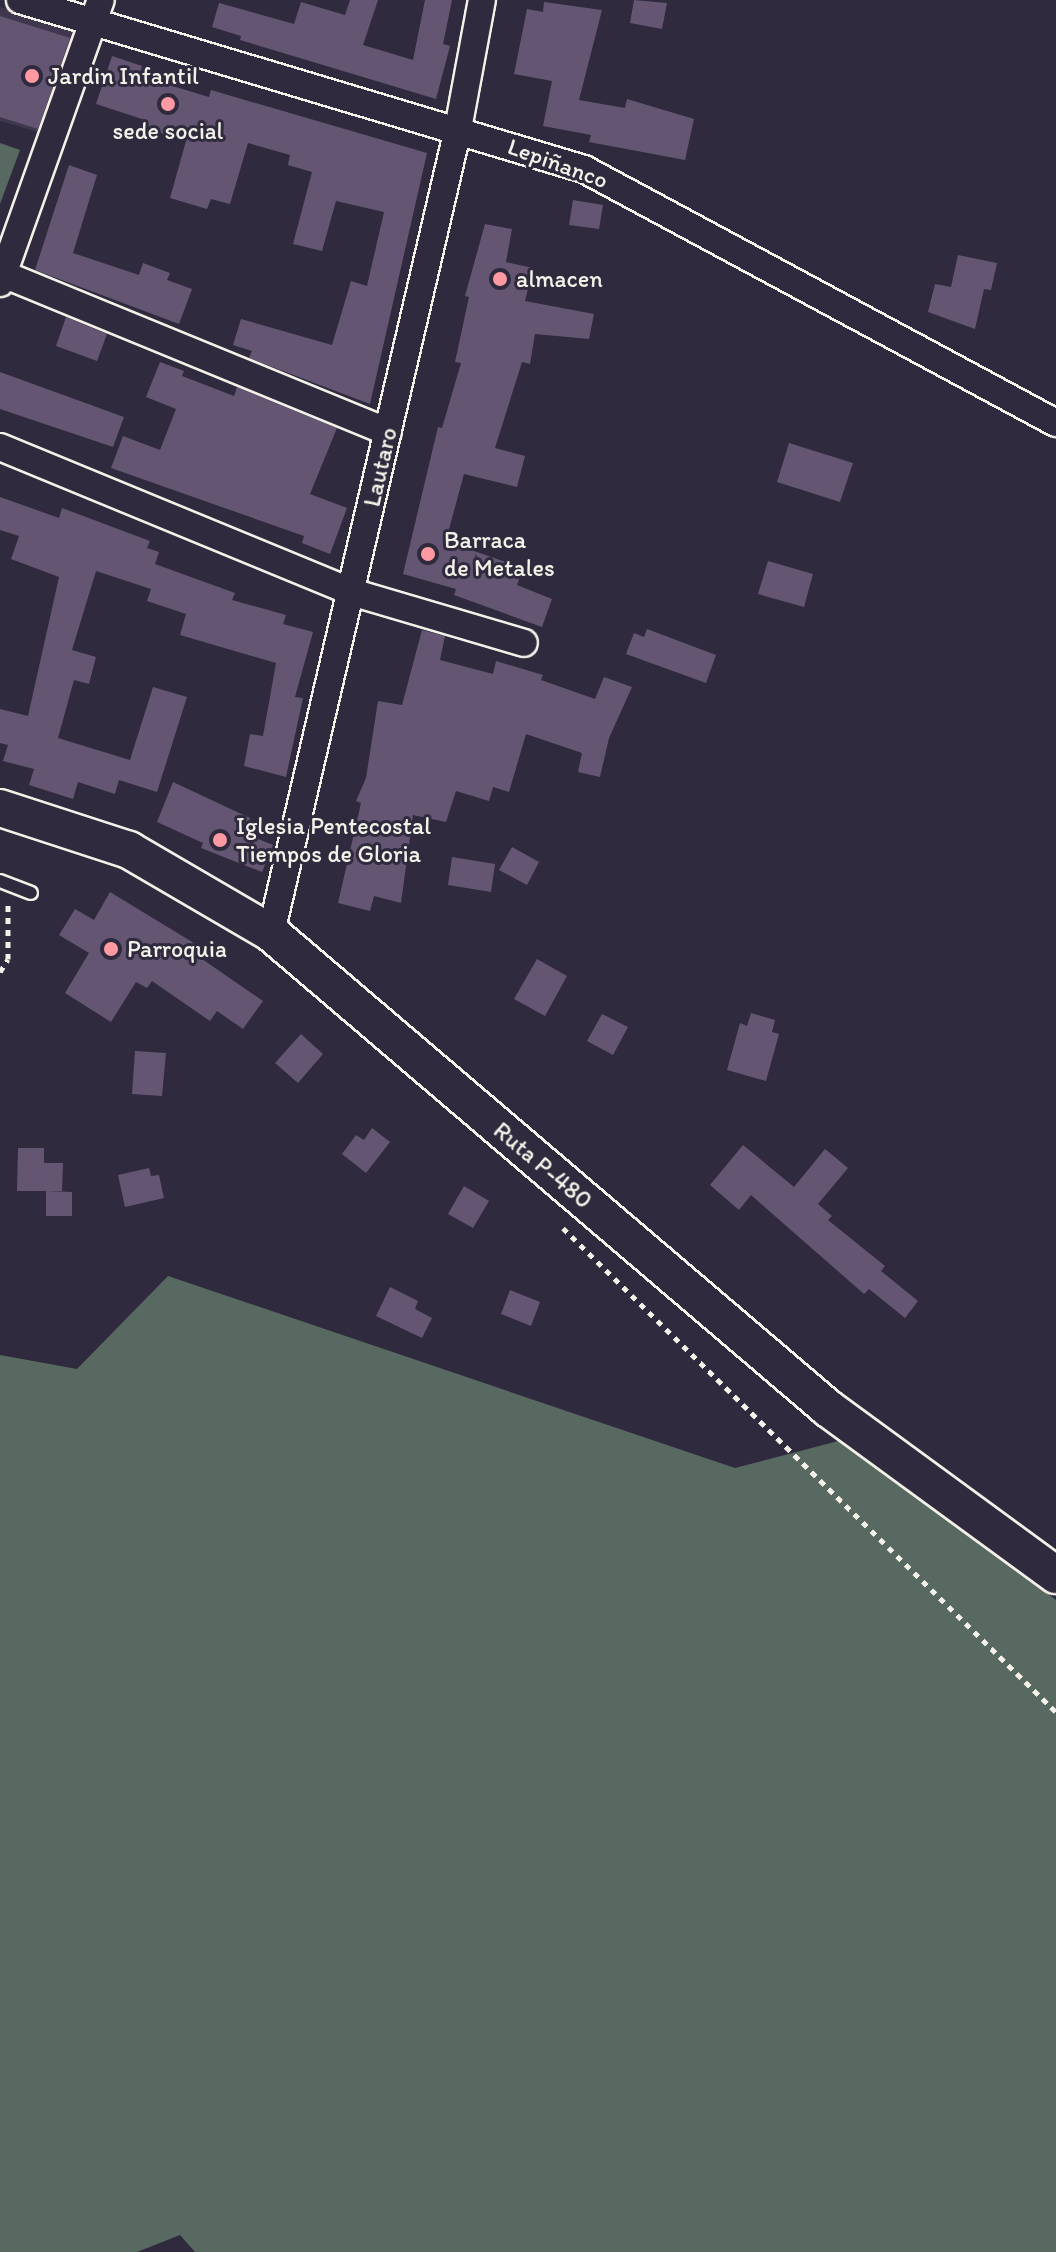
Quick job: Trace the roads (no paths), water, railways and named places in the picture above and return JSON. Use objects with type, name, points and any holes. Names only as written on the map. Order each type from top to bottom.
[{"type":"street","name":"Lepiñanco","points":[[20,0],[97,12],[617,184],[1056,423]]},
{"type":"street","name":"Lautaro","points":[[271,933],[458,129],[482,0]]},
{"type":"street","points":[[97,12],[2,278],[388,432]]},
{"type":"street","points":[[0,447],[351,592],[524,643]]},
{"type":"street","name":"Ruta P-480","points":[[0,808],[129,850],[271,933],[829,1409],[1056,1575]]},
{"type":"lane","points":[[4,883],[31,893]]},
{"type":"place","name":"Jardin Infantil","points":[[32,76]]},
{"type":"place","name":"sede social","points":[[168,104]]},
{"type":"place","name":"almacen","points":[[500,279]]},
{"type":"place","name":"Barraca de Metales","points":[[428,554]]},
{"type":"place","name":"Iglesia Pentecostal Tiempos de Gloria","points":[[220,840]]},
{"type":"place","name":"Parroquia","points":[[111,949]]}]
